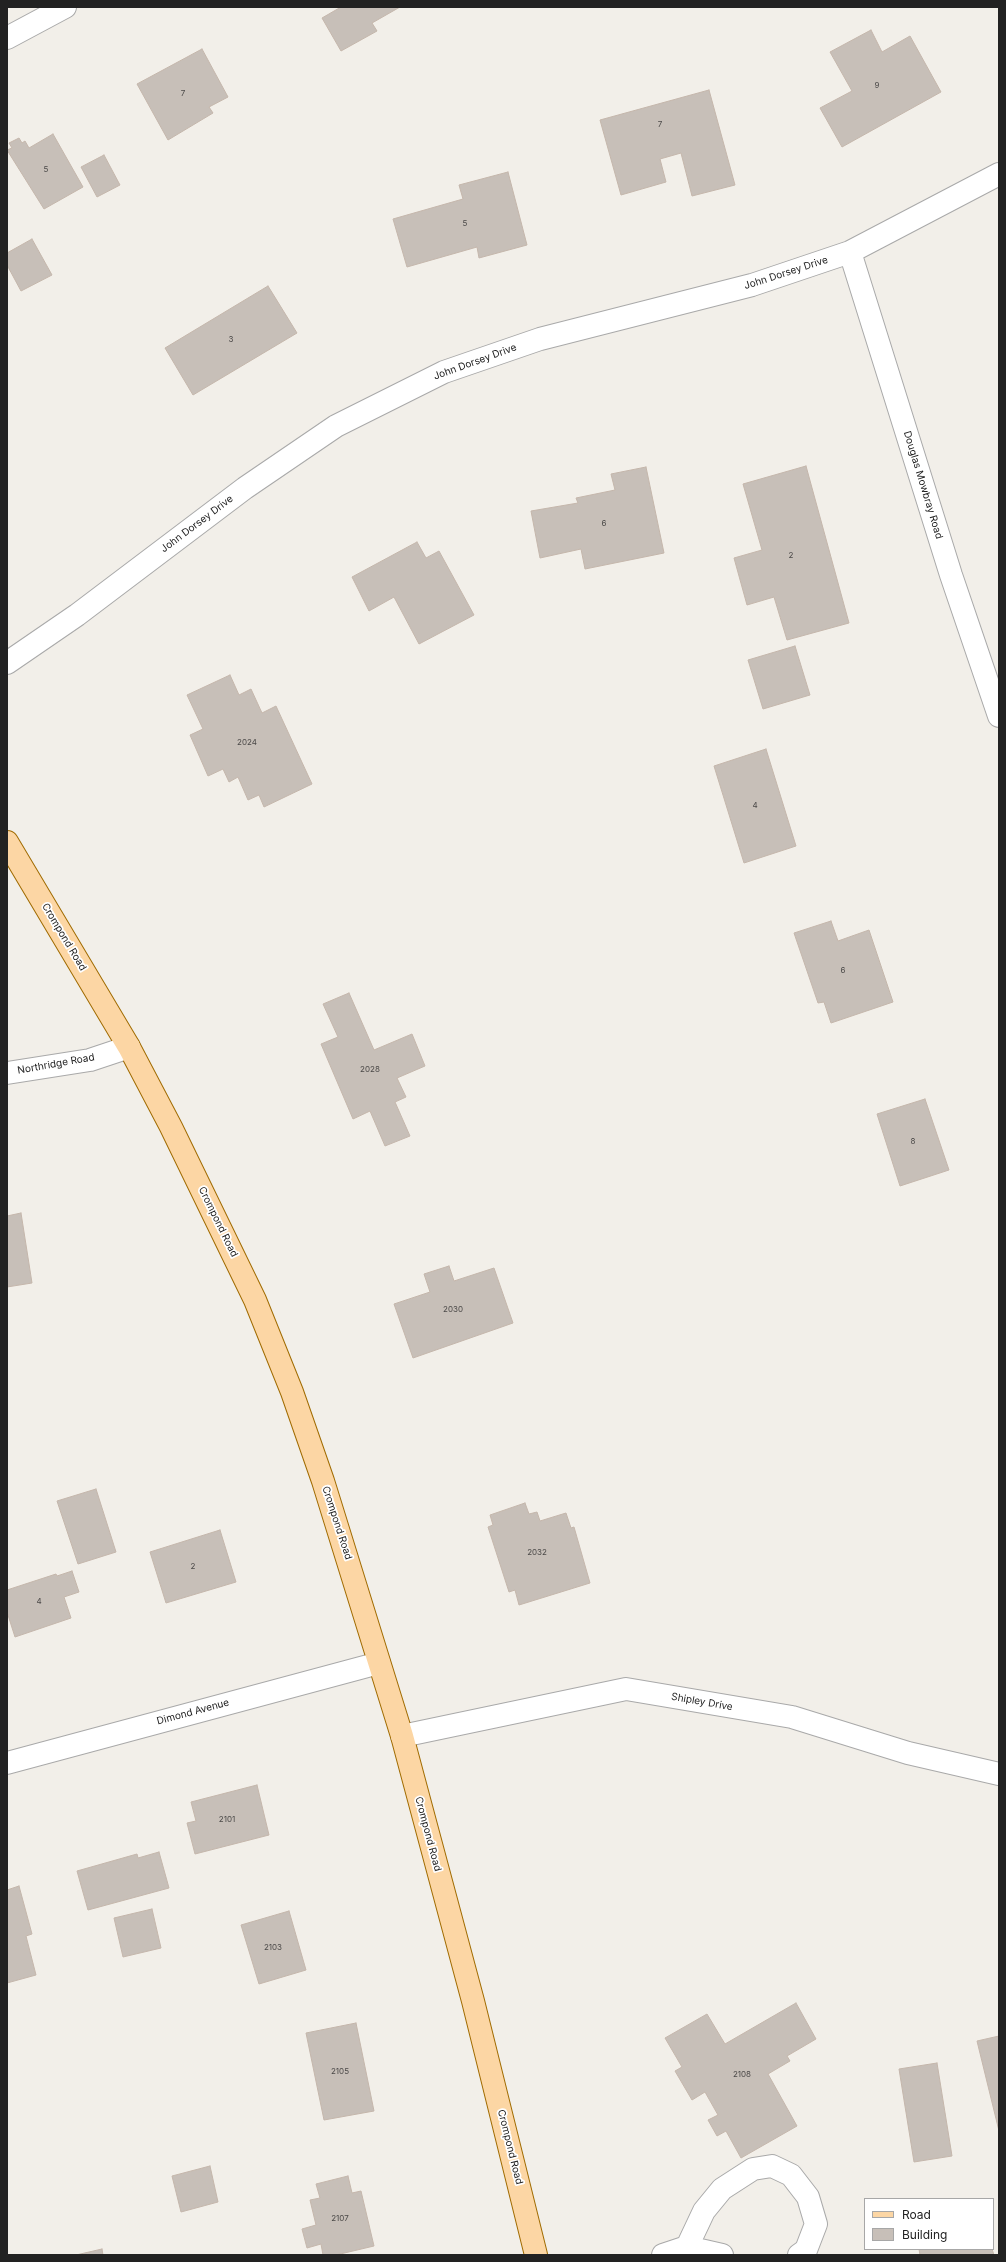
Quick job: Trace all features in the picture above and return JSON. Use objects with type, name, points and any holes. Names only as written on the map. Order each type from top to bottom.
[{"type":"main road","name":"Crompond Road","points":[[7,842],[129,1047],[216,1217],[255,1300],[278,1356],[323,1481],[402,1736],[473,2001],[536,2255]]},
{"type":"street","points":[[7,38],[65,7]]},
{"type":"street","name":"John Dorsey Drive","points":[[7,663],[77,615],[245,488],[336,426],[444,372],[540,339],[752,285],[850,252],[999,174]]},
{"type":"street","name":"Douglas Mowbray Road","points":[[850,252],[951,575],[999,716]]},
{"type":"street","name":"Northridge Road","points":[[7,1073],[90,1060],[129,1047]]},
{"type":"street","name":"Dimond Avenue","points":[[7,1763],[379,1663]]},
{"type":"street","name":"Shipley Drive","points":[[402,1736],[626,1689],[792,1717],[908,1753],[999,1774]]},
{"type":"street","points":[[687,2247],[704,2211],[722,2189],[753,2169],[772,2166],[791,2175],[808,2197],[816,2224],[806,2250],[799,2255]]},
{"type":"street","points":[[662,2255],[687,2247],[722,2255]]},
{"type":"building","points":[[341,7],[400,7],[372,23],[377,31],[341,51],[322,18]]},
{"type":"building","points":[[871,30],[882,52],[910,36],[941,92],[842,147],[820,108],[852,91],[830,52]]},
{"type":"building","points":[[202,49],[228,97],[209,107],[213,113],[168,140],[137,84]]},
{"type":"building","points":[[709,90],[735,185],[692,196],[681,153],[660,159],[666,182],[621,195],[600,120]]},
{"type":"building","points":[[53,134],[83,187],[44,209],[7,150],[12,148],[9,143],[19,138],[22,143],[25,141],[29,148]]},
{"type":"building","points":[[104,155],[120,185],[97,197],[81,167]]},
{"type":"building","points":[[508,172],[527,245],[479,258],[477,247],[407,267],[393,219],[463,199],[459,185]]},
{"type":"building","points":[[32,239],[52,275],[21,291],[7,265],[7,253]]},
{"type":"building","points":[[268,286],[297,333],[193,395],[165,348]]},
{"type":"building","points":[[806,466],[849,623],[787,640],[774,597],[747,605],[734,558],[762,550],[743,484]]},
{"type":"building","points":[[646,467],[664,553],[585,569],[581,549],[540,558],[531,511],[578,503],[576,498],[615,490],[611,474]]},
{"type":"building","points":[[417,542],[426,558],[439,551],[474,615],[419,644],[394,597],[369,611],[352,577]]},
{"type":"building","points":[[795,646],[810,695],[763,709],[748,660]]},
{"type":"building","points":[[230,675],[239,695],[251,689],[262,713],[276,706],[312,784],[264,807],[259,795],[248,800],[238,777],[229,782],[223,769],[208,776],[190,735],[203,729],[187,695]]},
{"type":"building","points":[[766,749],[796,846],[744,863],[714,766]]},
{"type":"building","points":[[831,921],[838,941],[869,930],[893,1002],[831,1023],[824,1002],[818,1003],[794,933]]},
{"type":"building","points":[[349,993],[374,1050],[412,1034],[425,1066],[397,1078],[406,1097],[395,1102],[410,1136],[385,1146],[370,1111],[353,1119],[321,1044],[338,1037],[323,1004]]},
{"type":"building","points":[[925,1099],[949,1170],[900,1186],[877,1114]]},
{"type":"building","points":[[21,1213],[32,1283],[7,1287],[7,1216]]},
{"type":"building","points":[[449,1266],[454,1281],[494,1268],[513,1323],[413,1358],[394,1304],[430,1292],[424,1274]]},
{"type":"building","points":[[96,1489],[116,1552],[78,1564],[57,1501]]},
{"type":"building","points":[[525,1503],[529,1514],[537,1512],[540,1521],[566,1513],[571,1528],[574,1527],[590,1583],[519,1605],[515,1590],[509,1592],[488,1527],[493,1525],[490,1515]]},
{"type":"building","points":[[220,1530],[236,1582],[166,1603],[150,1552]]},
{"type":"building","points":[[72,1571],[79,1592],[64,1597],[71,1618],[15,1637],[7,1612],[7,1590],[56,1574],[57,1576]]},
{"type":"building","points":[[257,1785],[269,1835],[195,1854],[187,1823],[196,1821],[191,1802]]},
{"type":"building","points":[[159,1852],[169,1888],[88,1910],[77,1871],[137,1854],[138,1858]]},
{"type":"building","points":[[19,1886],[32,1934],[26,1936],[36,1975],[7,1983],[7,1890]]},
{"type":"building","points":[[152,1909],[161,1948],[123,1957],[114,1918]]},
{"type":"building","points":[[289,1911],[306,1970],[259,1984],[241,1925]]},
{"type":"building","points":[[796,2003],[816,2039],[787,2056],[790,2061],[768,2074],[797,2126],[741,2158],[726,2131],[717,2136],[708,2120],[718,2115],[705,2092],[692,2100],[675,2071],[682,2067],[665,2038],[707,2014],[725,2044]]},
{"type":"building","points":[[356,2023],[374,2111],[324,2120],[306,2033]]},
{"type":"building","points":[[999,2036],[999,2131],[977,2041]]},
{"type":"building","points":[[937,2063],[952,2156],[914,2162],[899,2069]]},
{"type":"building","points":[[210,2166],[218,2202],[181,2212],[172,2176]]},
{"type":"building","points":[[348,2176],[352,2193],[361,2191],[374,2246],[336,2255],[323,2255],[321,2244],[307,2248],[302,2229],[316,2225],[310,2200],[320,2198],[316,2184]]},
{"type":"building","points":[[102,2249],[103,2255],[76,2255]]},
{"type":"building","points":[[919,2250],[992,2250],[994,2255],[920,2255]]}]
